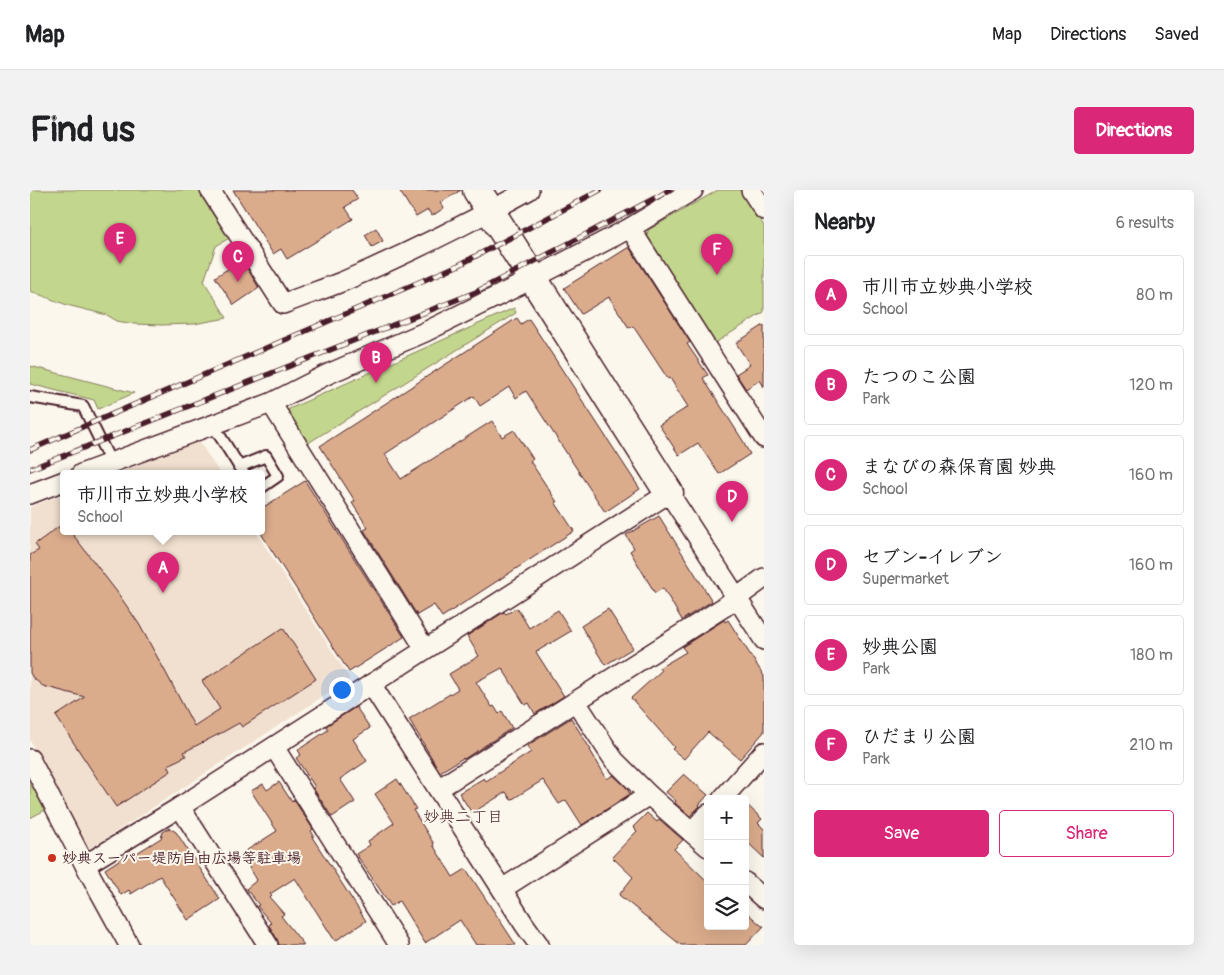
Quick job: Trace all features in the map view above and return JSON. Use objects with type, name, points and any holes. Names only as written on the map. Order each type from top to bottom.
[{"type":"street","points":[[210,190],[283,304],[342,282],[396,258],[484,200],[529,190]]},
{"type":"street","points":[[92,470],[272,403],[328,374],[425,332],[630,228],[693,190]]},
{"type":"street","points":[[751,190],[764,210]]},
{"type":"street","points":[[484,200],[764,640]]},
{"type":"street","points":[[630,228],[764,438]]},
{"type":"street","points":[[272,403],[426,649]]},
{"type":"street","points":[[30,494],[60,483]]},
{"type":"street","points":[[85,865],[274,747],[669,493]]},
{"type":"street","points":[[438,789],[737,598],[764,578]]},
{"type":"street","points":[[372,684],[502,890],[539,945]]},
{"type":"street","points":[[576,702],[614,760],[704,844]]},
{"type":"street","points":[[274,747],[399,945]]},
{"type":"street","points":[[726,795],[764,752]]},
{"type":"street","points":[[30,759],[129,945]]},
{"type":"street","points":[[502,890],[650,795]]},
{"type":"street","points":[[180,806],[268,945]]},
{"type":"street","points":[[691,832],[704,818]]},
{"type":"street","points":[[748,885],[764,899]]},
{"type":"lane","points":[[30,397],[83,406],[111,463]]},
{"type":"lane","points":[[213,425],[240,470]]},
{"type":"lane","points":[[243,470],[266,456],[278,476],[265,484]]},
{"type":"shaded area","points":[[199,441],[217,470],[125,470]]},
{"type":"shaded area","points":[[60,496],[60,535],[258,535],[350,679],[91,848],[83,846],[30,740],[30,507]]},
{"type":"green space","points":[[30,190],[201,190],[231,237],[216,246],[204,281],[227,318],[194,324],[134,324],[117,321],[107,315],[67,305],[30,291]]},
{"type":"green space","points":[[718,190],[741,190],[764,226],[764,312],[715,343],[647,239],[648,230]]},
{"type":"green space","points":[[514,308],[516,313],[305,445],[287,418],[289,409]]},
{"type":"green space","points":[[30,366],[134,393],[98,409],[94,400],[30,384]]},
{"type":"green space","points":[[30,774],[47,809],[30,818]]},
{"type":"building","points":[[233,190],[352,190],[358,199],[345,207],[353,219],[287,259],[281,249],[273,254]]},
{"type":"building","points":[[399,190],[461,190],[440,203],[444,208],[432,216],[428,210],[416,217]]},
{"type":"building","points":[[376,228],[383,241],[372,247],[365,235]]},
{"type":"building","points":[[629,247],[690,342],[687,344],[708,375],[703,378],[750,454],[719,474],[698,443],[679,455],[659,425],[688,407],[633,326],[629,328],[609,297],[581,314],[564,288]]},
{"type":"building","points":[[242,260],[259,288],[234,305],[215,277]]},
{"type":"building","points":[[517,318],[521,324],[529,319],[640,489],[605,512],[526,391],[516,398],[509,387],[480,406],[474,396],[385,454],[401,479],[492,421],[502,437],[514,430],[533,459],[530,461],[574,531],[442,617],[434,605],[417,615],[364,530],[368,528],[352,503],[355,501],[320,446]]},
{"type":"building","points":[[764,325],[764,387],[760,380],[746,389],[736,374],[750,365],[736,343]]},
{"type":"building","points":[[305,481],[404,637],[349,672],[262,535],[265,535],[265,506]]},
{"type":"building","points":[[659,516],[712,601],[682,620],[663,588],[655,593],[630,551],[634,548],[626,535]]},
{"type":"building","points":[[60,526],[60,535],[73,535],[139,624],[194,726],[220,709],[202,681],[283,628],[316,679],[242,727],[239,723],[184,752],[186,756],[168,765],[171,771],[116,807],[56,716],[85,697],[43,686],[30,673],[30,555],[39,550],[35,544]]},
{"type":"building","points":[[517,608],[529,628],[558,610],[571,631],[536,652],[564,696],[535,714],[529,703],[525,705],[502,668],[476,682],[492,707],[494,706],[499,714],[502,711],[512,728],[440,772],[409,719],[458,689],[449,674],[479,656],[467,636],[504,612],[506,614]]},
{"type":"building","points":[[608,609],[633,648],[605,665],[581,626]]},
{"type":"building","points":[[724,620],[725,622],[728,620],[764,676],[764,732],[740,759],[708,732],[684,759],[672,749],[674,747],[631,698],[661,671],[659,668],[686,652],[682,647]]},
{"type":"building","points":[[356,707],[370,728],[353,739],[367,761],[340,779],[355,802],[332,817],[296,758],[301,755],[298,750],[328,730],[326,726]]},
{"type":"building","points":[[571,718],[607,779],[613,775],[626,787],[630,794],[582,825],[566,800],[559,804],[543,780],[511,800],[506,792],[472,813],[459,793],[484,778],[486,781],[531,752],[527,746]]},
{"type":"building","points":[[684,774],[708,795],[704,795],[704,799],[700,806],[690,816],[666,792]]},
{"type":"building","points":[[397,779],[416,809],[413,810],[453,877],[466,869],[516,945],[476,945],[460,920],[425,943],[399,901],[391,906],[356,854],[370,845],[368,841],[394,823],[375,794]]},
{"type":"building","points":[[279,782],[292,802],[294,800],[313,829],[311,831],[314,836],[312,837],[366,921],[335,941],[295,878],[270,894],[272,896],[270,898],[284,914],[281,916],[304,945],[279,945],[269,925],[271,923],[246,889],[257,880],[241,854],[277,831],[251,791],[263,784],[267,790]]},
{"type":"building","points":[[749,807],[762,819],[758,823],[764,829],[764,858],[749,844]]},
{"type":"building","points":[[647,813],[657,822],[659,819],[683,840],[674,849],[704,878],[704,930],[749,930],[749,915],[764,926],[746,945],[681,945],[619,895],[633,877],[612,857],[637,831],[633,827]]},
{"type":"building","points":[[169,828],[176,832],[220,899],[188,920],[160,876],[131,894],[129,890],[121,895],[105,869],[130,853],[132,856],[161,838],[163,832]]},
{"type":"railway","points":[[30,450],[459,265],[600,190]]},
{"type":"railway","points":[[30,469],[476,292],[669,190]]},
{"type":"place","name":"妙典公園","points":[[120,264]]},
{"type":"place","name":"ひだまり公園","points":[[717,275]]},
{"type":"place","name":"まなびの森保育園 妙典","points":[[238,282]]},
{"type":"place","name":"たつのこ公園","points":[[376,383]]},
{"type":"place","name":"セブン-イレブン","points":[[732,522]]},
{"type":"place","name":"市川市立妙典小学校","points":[[163,593]]},
{"type":"place","name":"妙典スーパー堤防自由広場等駐車場","points":[[52,858]]},
{"type":"district","name":"妙典二丁目","points":[[463,817]]}]
